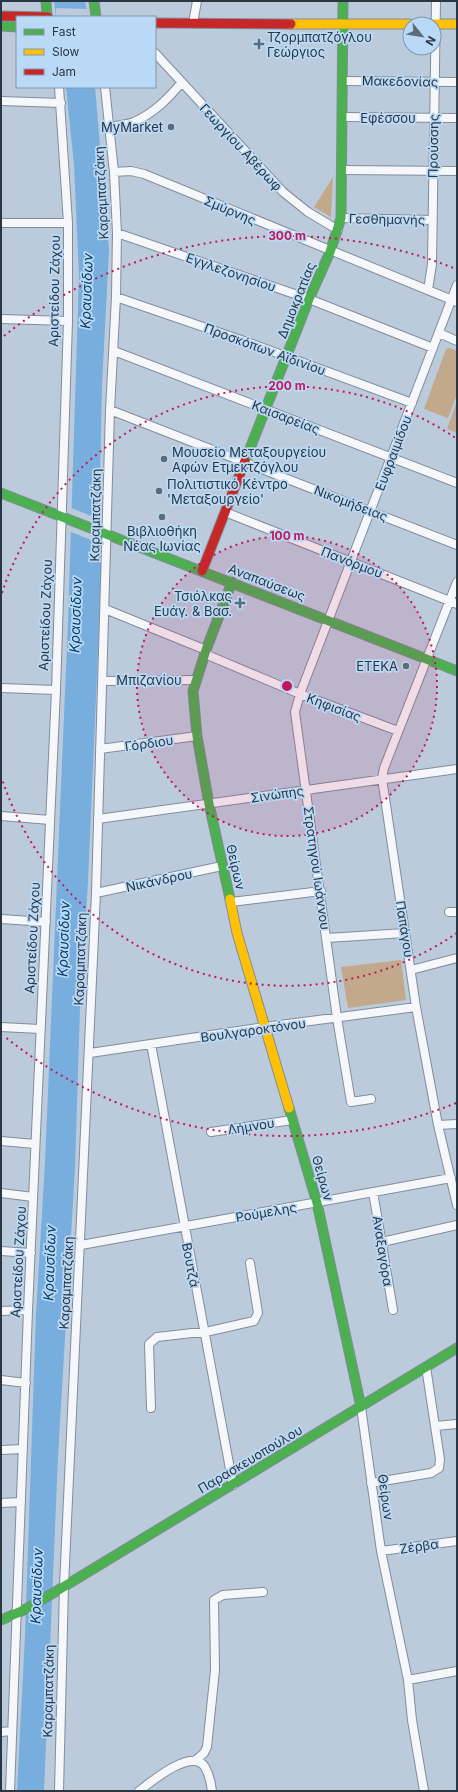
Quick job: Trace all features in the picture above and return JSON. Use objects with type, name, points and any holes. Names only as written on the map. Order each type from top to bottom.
[{"type":"street","points":[[46,1],[47,16]]},
{"type":"street","points":[[94,1],[96,16]]},
{"type":"street","points":[[193,23],[197,1]]},
{"type":"street","name":"Δημοκρατίας","points":[[202,571],[309,299],[330,252],[341,218],[343,1]]},
{"type":"street","name":"Προύσσης","points":[[435,16],[436,1]]},
{"type":"street","points":[[1,16],[16,16]]},
{"type":"street","points":[[156,23],[402,24]]},
{"type":"street","points":[[442,24],[457,24]]},
{"type":"street","points":[[1,26],[16,27]]},
{"type":"street","name":"Γεωργίου Αβέρωφ","points":[[156,54],[283,192],[308,212],[338,230]]},
{"type":"street","name":"Προύσσης","points":[[428,290],[432,264],[434,56]]},
{"type":"street","name":"Μακεδονίας","points":[[343,81],[457,82]]},
{"type":"street","points":[[109,128],[129,124],[148,114],[165,102],[182,82]]},
{"type":"street","name":"Αριστείδου Ζάχου","points":[[10,1791],[12,1731],[20,1612],[21,1502],[35,1144],[65,517],[68,223],[59,88]]},
{"type":"street","name":"Καραμπατζάκη","points":[[59,1791],[64,1586],[90,1053],[110,410],[116,297],[117,233],[114,172],[105,88]]},
{"type":"street","points":[[1,101],[61,103]]},
{"type":"street","name":"Εφέσσου","points":[[342,117],[457,118]]},
{"type":"street","points":[[342,170],[457,171]]},
{"type":"street","name":"Σμύρνης","points":[[114,172],[139,172],[330,252],[454,301]]},
{"type":"street","name":"Γεσθημανής","points":[[341,218],[432,220]]},
{"type":"street","points":[[1,223],[68,223]]},
{"type":"street","name":"Εγγλεζονησίου","points":[[117,233],[309,299],[433,348]]},
{"type":"street","name":"Ευφραιμίδου","points":[[329,620],[433,348],[454,301],[457,285]]},
{"type":"street","name":"Προσκόπων Αϊδινίου","points":[[116,297],[287,356],[412,403]]},
{"type":"street","points":[[1,319],[68,321]]},
{"type":"street","points":[[439,334],[457,341]]},
{"type":"street","name":"Καισαρείας","points":[[114,351],[457,483]]},
{"type":"street","name":"Νικομήδειας","points":[[110,410],[371,510],[457,545]]},
{"type":"street","name":"Αναπαύσεως","points":[[1,492],[457,671]]},
{"type":"street","name":"Πανόρμου","points":[[225,512],[453,602]]},
{"type":"street","name":"Θείρων","points":[[232,582],[205,652],[196,680],[193,695],[197,736],[209,804],[242,952],[317,1203],[361,1407],[381,1551],[408,1680],[413,1727],[424,1791]]},
{"type":"street","name":"Παπάγου","points":[[457,582],[453,602],[426,659],[384,768],[382,778],[416,1007],[438,1125],[457,1205]]},
{"type":"street","name":"Κηφισίας","points":[[105,609],[300,694],[398,731]]},
{"type":"street","name":"Στρατηγού Ιωάννου","points":[[329,620],[296,705],[294,719],[306,789],[351,1102],[371,1099]]},
{"type":"street","name":"Μπιζανίου","points":[[102,681],[196,680]]},
{"type":"street","points":[[1,688],[56,690]]},
{"type":"street","name":"Γόρδιου","points":[[100,749],[197,736]]},
{"type":"street","name":"Σινώπης","points":[[98,819],[382,778],[457,769]]},
{"type":"street","points":[[1,816],[50,820]]},
{"type":"street","name":"Νικάνδρου","points":[[96,893],[222,866]]},
{"type":"street","points":[[231,902],[321,891]]},
{"type":"street","points":[[1,919],[46,922]]},
{"type":"street","points":[[327,938],[405,933]]},
{"type":"street","points":[[411,970],[457,958]]},
{"type":"street","name":"Βουλγαροκτόνου","points":[[90,1053],[265,1027],[416,1007]]},
{"type":"street","points":[[1,1027],[40,1029]]},
{"type":"street","name":"Βουτζά","points":[[151,1044],[233,1485]]},
{"type":"street","name":"Λήμνου","points":[[211,1132],[292,1120]]},
{"type":"street","points":[[438,1125],[457,1124]]},
{"type":"street","points":[[1,1141],[35,1144]]},
{"type":"street","name":"Ρούμελης","points":[[81,1245],[451,1178]]},
{"type":"street","name":"Αναξαγόρα","points":[[373,1192],[393,1310]]},
{"type":"street","points":[[1,1193],[33,1197]]},
{"type":"street","points":[[382,1242],[457,1225]]},
{"type":"street","points":[[1,1251],[31,1253]]},
{"type":"street","points":[[150,1408],[149,1344],[157,1337],[204,1332],[251,1323],[254,1321],[258,1312],[250,1263]]},
{"type":"street","points":[[1,1311],[28,1310]]},
{"type":"street","name":"Παρασκευοπούλου","points":[[1,1620],[20,1612],[55,1592],[457,1348]]},
{"type":"street","points":[[371,1482],[431,1473],[438,1468],[440,1464],[426,1367]]},
{"type":"street","points":[[1,1380],[26,1383]]},
{"type":"street","points":[[435,1426],[457,1424]]},
{"type":"street","points":[[1,1450],[23,1449]]},
{"type":"street","points":[[1,1503],[21,1502]]},
{"type":"street","name":"Ζέρβα","points":[[381,1551],[457,1541]]},
{"type":"street","points":[[195,1761],[204,1753],[207,1747],[215,1670],[214,1600],[223,1595],[262,1592]]},
{"type":"street","points":[[408,1680],[457,1670]]},
{"type":"street","points":[[1,1732],[12,1731]]},
{"type":"street","points":[[139,1791],[186,1761],[195,1761],[200,1763],[205,1768],[212,1791]]},
{"type":"shaded area","points":[[333,177],[331,217],[314,207]]},
{"type":"shaded area","points":[[450,348],[457,351],[457,394],[448,418],[424,409],[446,349]]},
{"type":"shaded area","points":[[457,401],[457,433],[447,429]]},
{"type":"shaded area","points":[[401,960],[406,1000],[348,1008],[341,967]]},
{"type":"water","points":[[54,1],[85,1],[88,16],[56,16]]},
{"type":"water","name":"Κραυσίδων","points":[[66,88],[95,88],[109,250],[102,386],[99,520],[102,559],[88,881],[80,1008],[75,1168],[58,1457],[44,1791],[17,1791],[25,1636],[36,1314],[45,1162],[68,622],[79,275],[74,165]]},
{"type":"pier","points":[[56,8],[87,9],[88,16],[56,16]]},
{"type":"pier","points":[[69,507],[101,520],[103,545],[69,531]]},
{"type":"traffic: fast","points":[[46,1],[47,16]]},
{"type":"traffic: fast","points":[[94,1],[96,16]]},
{"type":"traffic: fast","points":[[245,461],[309,299],[330,252],[341,218],[343,1]]},
{"type":"traffic: fast","points":[[1,26],[16,27]]},
{"type":"traffic: fast","points":[[1,493],[457,671]]},
{"type":"traffic: fast","points":[[230,899],[209,804],[197,736],[193,691],[206,650],[232,582]]},
{"type":"traffic: fast","points":[[289,1108],[317,1203],[361,1407]]},
{"type":"traffic: fast","points":[[1,1620],[24,1610],[55,1592],[457,1348]]},
{"type":"traffic: slow","points":[[291,24],[402,24]]},
{"type":"traffic: slow","points":[[442,24],[457,24]]},
{"type":"traffic: slow","points":[[230,899],[237,933],[289,1108]]},
{"type":"traffic: jam","points":[[1,16],[16,16]]},
{"type":"traffic: jam","points":[[156,23],[291,24]]},
{"type":"traffic: jam","points":[[202,571],[245,461]]},
{"type":"place","name":"Τζορμπατζόγλου Γεώργιος","points":[[259,44]]},
{"type":"place","name":"MyMarket","points":[[171,127]]},
{"type":"place","name":"Μουσείο Μεταξουργείου Αφών Ετμεκτζόγλου","points":[[164,459]]},
{"type":"place","name":"Πολιτιστικό Κέντρο 'Μεταξουργείο'","points":[[159,491]]},
{"type":"place","name":"Βιβλιοθήκη Νέας Ιωνίας","points":[[162,517]]},
{"type":"place","name":"Τσιόλκας Ευάγ. & Βασ.","points":[[240,603]]},
{"type":"place","name":"ΕΤΕΚΑ","points":[[406,666]]}]
